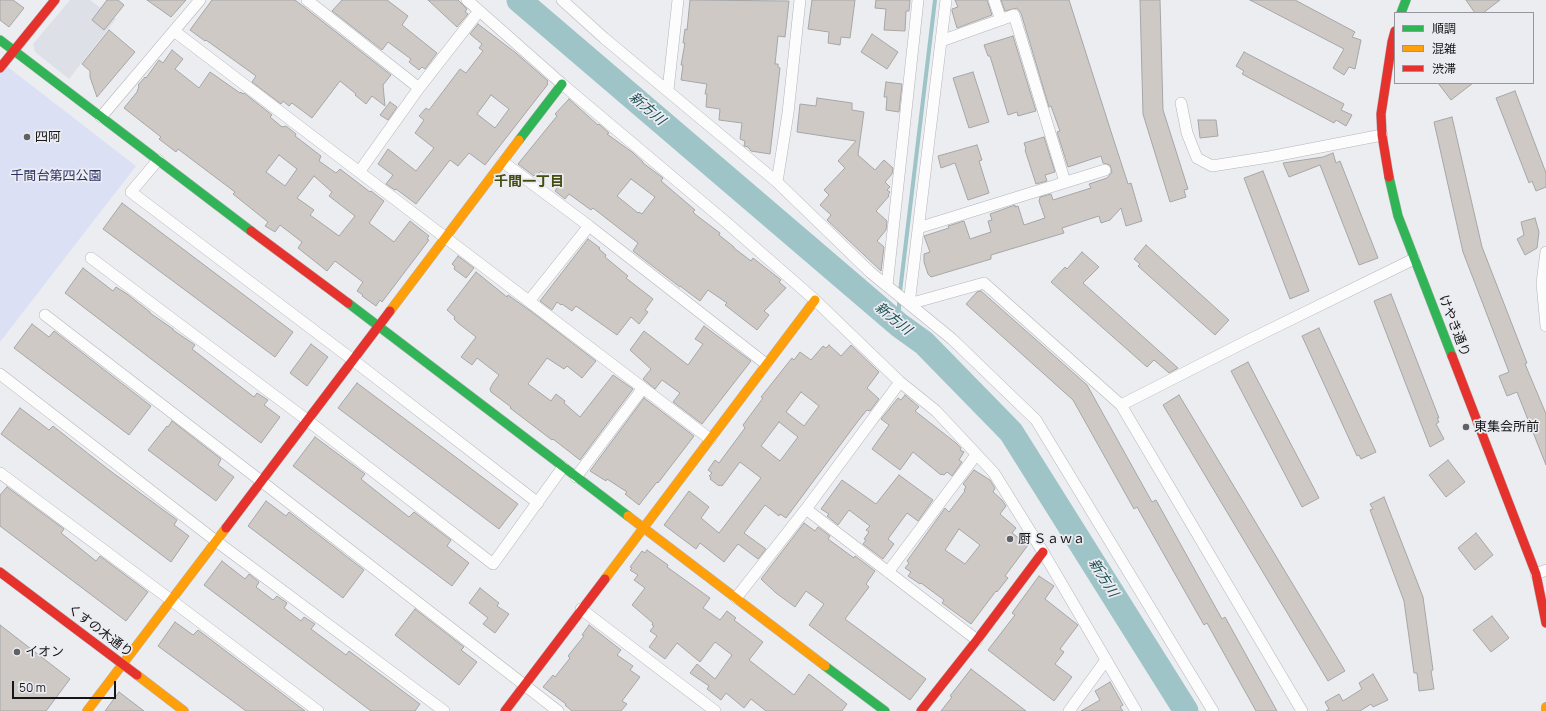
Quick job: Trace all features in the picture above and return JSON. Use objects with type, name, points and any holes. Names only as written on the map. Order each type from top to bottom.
[{"type":"street","points":[[0,68],[55,0]]},
{"type":"street","points":[[102,117],[200,0]]},
{"type":"street","points":[[307,0],[419,88]]},
{"type":"street","points":[[467,0],[562,84],[727,223],[815,300],[900,382],[936,411],[994,474],[1043,552],[1136,711]]},
{"type":"street","points":[[562,0],[604,38],[777,182],[870,272],[952,339],[1036,420],[1213,711]]},
{"type":"street","points":[[668,90],[678,0]]},
{"type":"street","points":[[777,182],[788,113],[800,0]]},
{"type":"street","points":[[887,286],[918,0]]},
{"type":"street","points":[[909,304],[946,0]]},
{"type":"street","points":[[994,0],[1001,20]]},
{"type":"street","points":[[1401,12],[1406,0]]},
{"type":"street","points":[[359,172],[419,88],[479,11]]},
{"type":"street","points":[[941,41],[1014,15],[1065,182]]},
{"type":"street","points":[[174,31],[710,439]]},
{"type":"street","name":"けやき通り","points":[[1394,35],[1382,96],[1381,114],[1382,135],[1391,189],[1398,216],[1414,259],[1541,572],[1546,623]]},
{"type":"street","points":[[0,40],[885,711]]},
{"type":"street","points":[[87,711],[562,84]]},
{"type":"street","points":[[1181,103],[1187,132],[1197,158],[1212,166],[1269,157],[1382,135]]},
{"type":"street","points":[[158,160],[131,192],[353,360],[538,503]]},
{"type":"street","points":[[503,162],[589,226],[766,364]]},
{"type":"street","points":[[918,228],[1105,170]]},
{"type":"street","points":[[529,301],[589,226]]},
{"type":"street","points":[[1546,252],[1542,283],[1546,326]]},
{"type":"street","points":[[91,258],[307,420],[493,564],[563,467]]},
{"type":"street","points":[[1120,405],[1414,259]]},
{"type":"street","points":[[909,304],[984,283],[1120,405],[1302,711]]},
{"type":"street","points":[[505,711],[815,300]]},
{"type":"street","points":[[44,315],[558,711]]},
{"type":"street","points":[[0,374],[216,541],[444,711]]},
{"type":"street","points":[[736,598],[806,509],[900,382]]},
{"type":"street","points":[[576,477],[644,388]]},
{"type":"street","points":[[888,572],[976,455]]},
{"type":"street","points":[[0,473],[318,711]]},
{"type":"street","points":[[806,509],[977,640]]},
{"type":"street","points":[[921,711],[977,640],[1043,552]]},
{"type":"street","name":"くすの木通り","points":[[0,572],[184,711]]},
{"type":"street","points":[[582,609],[715,711]]},
{"type":"street","points":[[1069,711],[1106,660]]},
{"type":"shaded area","points":[[70,0],[90,0],[116,19],[69,79],[35,52],[33,44]]},
{"type":"green space","name":"千間台第四公園","points":[[0,61],[136,166],[0,342]]},
{"type":"building","points":[[0,0],[13,0],[24,8],[9,27],[0,20]]},
{"type":"building","points":[[107,0],[118,0],[124,5],[104,30],[92,20]]},
{"type":"building","points":[[147,0],[186,0],[171,17]]},
{"type":"building","points":[[212,0],[295,0],[391,75],[383,85],[385,106],[372,96],[366,104],[340,81],[312,118],[292,103],[289,106],[283,101],[281,104],[252,82],[256,76],[190,30]]},
{"type":"building","points":[[342,0],[387,0],[408,16],[402,25],[437,53],[425,69],[422,67],[419,70],[409,62],[411,59],[388,42],[382,50],[332,11]]},
{"type":"building","points":[[428,0],[458,0],[467,9],[465,12],[468,14],[457,27]]},
{"type":"building","points":[[690,0],[789,1],[785,37],[778,36],[775,64],[778,64],[778,67],[780,68],[770,154],[751,151],[748,147],[744,146],[745,141],[740,139],[742,123],[719,120],[720,109],[706,107],[707,94],[705,94],[707,84],[681,80],[683,65],[681,65],[685,43],[683,43],[685,29],[687,30]]},
{"type":"building","points":[[812,0],[855,0],[850,38],[841,37],[840,45],[828,43],[829,32],[808,29]]},
{"type":"building","points":[[876,0],[910,0],[909,11],[906,11],[905,31],[884,30],[886,9],[875,8]]},
{"type":"building","points":[[955,0],[987,0],[992,15],[957,28],[952,11],[952,9],[958,7]]},
{"type":"building","points":[[1001,0],[1069,0],[1128,184],[1131,183],[1142,221],[1126,226],[1121,208],[1110,220],[1101,223],[1099,216],[1062,228],[1064,233],[991,255],[991,259],[931,277],[928,274],[924,262],[924,254],[930,252],[924,236],[949,228],[948,226],[964,221],[970,239],[991,232],[988,221],[992,220],[990,214],[1015,205],[1015,207],[1018,206],[1024,225],[1045,218],[1039,201],[1040,197],[1051,194],[1053,200],[1091,188],[1089,184],[1107,178],[1112,172],[1110,165],[1103,163],[1101,156],[1068,167],[1057,132],[1060,131],[1051,106],[1049,107],[1021,13],[1017,8],[1005,11]]},
{"type":"building","points":[[1140,0],[1160,0],[1163,110],[1188,189],[1184,190],[1186,197],[1170,202],[1143,114]]},
{"type":"building","points":[[1250,0],[1295,0],[1355,32],[1352,37],[1361,40],[1355,69],[1349,67],[1344,75],[1333,68],[1344,49]]},
{"type":"building","points":[[1466,0],[1500,0],[1484,12],[1474,12]]},
{"type":"building","points":[[478,24],[516,53],[548,81],[548,84],[485,165],[469,153],[458,166],[450,160],[416,204],[396,189],[395,190],[386,184],[393,175],[378,164],[388,149],[416,171],[434,148],[415,133],[424,120],[419,116],[426,108],[429,110],[460,69],[466,73],[483,51],[479,48],[482,44],[470,34]],"holes":[[[491,95],[509,109],[495,128],[477,114]]]},
{"type":"building","points":[[109,30],[135,52],[97,97],[90,77],[90,71],[82,64]]},
{"type":"building","points":[[872,34],[898,52],[887,69],[861,52]]},
{"type":"building","points":[[1013,36],[1036,111],[1018,116],[1017,112],[1008,115],[990,56],[988,56],[984,45]]},
{"type":"building","points":[[172,50],[183,59],[175,69],[199,88],[210,72],[240,93],[244,93],[272,115],[270,117],[282,127],[286,126],[296,134],[295,136],[321,156],[319,161],[336,173],[340,169],[384,201],[369,223],[394,242],[410,221],[429,236],[427,239],[429,240],[382,302],[380,300],[376,306],[362,296],[363,295],[357,291],[363,282],[335,261],[327,271],[298,248],[302,242],[280,225],[275,232],[265,226],[268,222],[233,194],[235,192],[178,149],[176,152],[159,139],[161,137],[124,108],[137,92],[138,85],[145,77],[146,78],[159,60],[163,63]],"holes":[[[279,155],[297,169],[285,186],[266,172]],[[314,176],[332,192],[329,196],[355,216],[339,236],[310,215],[314,210],[297,198]]]},
{"type":"building","points":[[1244,52],[1344,104],[1341,110],[1352,115],[1346,126],[1336,120],[1334,123],[1242,74],[1244,71],[1236,66]]},
{"type":"building","points":[[973,72],[989,122],[969,128],[953,78]]},
{"type":"building","points":[[886,82],[902,84],[899,112],[886,110],[887,97],[884,97]]},
{"type":"building","points":[[1439,84],[1472,84],[1451,100]]},
{"type":"building","points":[[1515,91],[1546,173],[1546,187],[1536,191],[1532,181],[1529,183],[1496,98]]},
{"type":"building","points":[[817,98],[852,103],[852,110],[864,112],[858,155],[875,170],[884,160],[893,168],[892,174],[885,182],[890,187],[887,190],[890,192],[888,195],[889,196],[876,211],[887,221],[886,230],[877,241],[884,247],[881,271],[827,220],[831,215],[820,205],[829,195],[824,190],[845,168],[838,161],[856,141],[797,132],[800,104],[816,106]]},
{"type":"building","points":[[569,99],[609,133],[607,134],[632,152],[643,163],[663,178],[661,181],[695,210],[693,212],[696,215],[720,233],[719,235],[734,248],[751,261],[753,258],[781,280],[779,282],[786,288],[764,311],[769,315],[757,330],[725,305],[727,303],[708,290],[700,301],[633,251],[638,243],[593,208],[591,210],[569,194],[565,199],[555,191],[559,185],[541,171],[536,177],[518,164],[557,116],[555,114]],"holes":[[[631,179],[655,197],[642,214],[639,212],[638,213],[617,196]]]},
{"type":"building","points":[[390,102],[397,107],[388,120],[380,115]]},
{"type":"building","points":[[1452,117],[1482,247],[1527,363],[1525,364],[1546,414],[1546,465],[1517,392],[1507,396],[1499,376],[1509,372],[1463,252],[1434,122]]},
{"type":"building","points":[[1198,120],[1216,120],[1218,136],[1200,138]]},
{"type":"building","points":[[1044,137],[1055,172],[1045,175],[1047,181],[1036,184],[1024,143]]},
{"type":"building","points":[[977,145],[982,160],[979,161],[989,193],[968,200],[955,163],[941,168],[938,156]]},
{"type":"building","points":[[1333,153],[1336,163],[1340,161],[1378,258],[1359,265],[1320,165],[1289,177],[1283,163],[1323,157]]},
{"type":"building","points":[[1263,171],[1309,291],[1290,299],[1244,178]]},
{"type":"building","points":[[122,203],[293,332],[275,357],[103,229]]},
{"type":"building","points":[[1535,218],[1539,232],[1537,248],[1525,255],[1517,239],[1524,235],[1521,222]]},
{"type":"building","points":[[588,239],[600,248],[599,249],[606,255],[605,257],[628,276],[626,278],[653,299],[645,310],[648,312],[639,324],[631,317],[617,335],[576,306],[572,311],[557,302],[552,310],[540,301]]},
{"type":"building","points":[[1146,245],[1229,320],[1215,335],[1138,266],[1140,264],[1134,259]]},
{"type":"building","points":[[1082,252],[1099,267],[1083,283],[1178,368],[1169,373],[1154,360],[1147,367],[1051,282],[1065,267],[1067,269]]},
{"type":"building","points":[[458,256],[474,268],[466,278],[454,269],[455,267],[452,264]]},
{"type":"building","points":[[83,268],[113,291],[116,287],[127,294],[150,313],[195,345],[192,349],[254,397],[257,393],[268,400],[264,405],[280,417],[261,443],[65,293]]},
{"type":"building","points":[[476,272],[507,297],[508,295],[532,312],[596,361],[582,378],[567,366],[564,369],[547,358],[528,384],[551,401],[556,394],[580,417],[613,375],[633,389],[580,460],[491,392],[490,389],[499,375],[477,358],[472,365],[461,357],[476,337],[458,323],[454,319],[455,317],[447,310]]},
{"type":"building","points":[[981,291],[1087,385],[1152,502],[1156,500],[1222,619],[1225,617],[1277,711],[1256,711],[1207,623],[1204,625],[1137,507],[1134,509],[1073,400],[966,304],[977,292]]},
{"type":"building","points":[[1391,294],[1439,418],[1437,418],[1439,422],[1436,424],[1444,439],[1430,447],[1374,301]]},
{"type":"building","points":[[32,324],[49,337],[54,331],[151,406],[129,435],[14,348]]},
{"type":"building","points":[[704,326],[751,361],[702,424],[673,402],[680,393],[662,380],[655,389],[643,379],[651,369],[630,350],[644,331],[688,365],[703,344],[695,339]]},
{"type":"building","points":[[1319,328],[1376,452],[1361,459],[1359,455],[1357,456],[1302,336]]},
{"type":"building","points":[[311,344],[328,357],[307,386],[290,373]]},
{"type":"building","points":[[829,345],[841,356],[851,345],[879,372],[867,388],[879,399],[870,411],[867,410],[858,421],[786,518],[780,514],[779,516],[765,505],[744,533],[766,549],[758,559],[738,544],[724,562],[700,543],[696,549],[664,525],[689,491],[709,507],[701,518],[719,533],[761,478],[740,462],[722,486],[719,486],[710,479],[711,477],[709,476],[712,473],[708,470],[715,460],[719,463],[745,428],[743,425],[763,398],[761,397],[792,358],[794,360],[800,352],[811,360],[823,346],[826,348]],"holes":[[[801,392],[819,406],[804,426],[786,412]],[[779,422],[798,437],[780,461],[761,446]]]},
{"type":"building","points":[[1248,362],[1319,498],[1302,507],[1231,371]]},
{"type":"building","points":[[357,383],[518,504],[499,529],[338,408]]},
{"type":"building","points":[[905,395],[919,407],[915,411],[956,443],[961,448],[960,450],[964,452],[959,460],[962,462],[952,476],[947,472],[944,475],[941,475],[913,452],[900,470],[872,449],[889,425],[881,419],[898,398],[901,400]]},
{"type":"building","points":[[1179,395],[1345,671],[1328,681],[1163,405]]},
{"type":"building","points":[[644,398],[694,436],[639,505],[625,494],[627,492],[607,479],[606,481],[590,471]]},
{"type":"building","points":[[20,408],[49,430],[53,426],[109,470],[177,520],[174,525],[189,536],[171,562],[1,434]]},
{"type":"building","points":[[172,421],[221,459],[218,465],[234,477],[216,501],[148,450]]},
{"type":"building","points":[[315,437],[365,474],[361,479],[409,517],[414,512],[451,540],[447,546],[469,563],[452,586],[293,466]]},
{"type":"building","points":[[1448,460],[1465,482],[1446,497],[1429,475]]},
{"type":"building","points":[[974,470],[990,480],[995,488],[993,492],[1006,506],[1000,514],[1016,528],[1012,533],[1028,545],[1005,576],[1008,578],[997,592],[996,591],[971,624],[942,603],[944,600],[921,583],[920,584],[908,576],[911,572],[905,568],[909,563],[907,561],[945,508],[949,512],[965,491],[964,490],[966,487],[963,484]],"holes":[[[959,529],[980,545],[965,564],[945,550]]]},
{"type":"building","points":[[899,475],[933,500],[918,521],[907,513],[888,539],[894,544],[883,559],[863,544],[866,540],[864,539],[869,532],[866,530],[870,526],[849,510],[838,525],[827,516],[829,514],[821,509],[842,480],[876,504]]},
{"type":"building","points":[[7,487],[64,529],[61,533],[96,561],[100,556],[148,592],[126,621],[0,526],[0,495]]},
{"type":"building","points":[[1384,497],[1423,597],[1433,670],[1431,671],[1434,689],[1419,691],[1417,673],[1414,673],[1404,601],[1370,510],[1373,509],[1370,504]]},
{"type":"building","points":[[266,501],[286,516],[289,512],[364,570],[343,598],[248,526]]},
{"type":"building","points":[[804,523],[815,531],[818,527],[830,536],[828,539],[875,571],[866,584],[869,587],[845,619],[926,679],[910,700],[809,625],[824,604],[806,591],[795,607],[776,593],[761,579]]},
{"type":"building","points":[[1476,533],[1493,555],[1475,570],[1458,548]]},
{"type":"building","points":[[647,550],[668,565],[667,567],[710,598],[703,608],[720,620],[727,611],[736,618],[734,620],[763,642],[749,660],[794,695],[809,674],[847,704],[842,711],[766,711],[751,699],[744,708],[726,693],[721,700],[707,689],[709,686],[690,673],[697,664],[715,679],[732,655],[715,642],[700,662],[677,643],[665,659],[649,647],[657,636],[650,631],[654,626],[652,625],[653,623],[632,605],[645,588],[634,580],[638,575],[630,570],[632,568],[630,567],[642,551],[645,553]]},
{"type":"building","points":[[222,561],[245,579],[249,574],[259,582],[256,587],[273,600],[277,596],[287,603],[284,608],[301,621],[304,617],[315,624],[311,629],[346,655],[349,651],[420,704],[415,711],[371,711],[204,585]]},
{"type":"building","points":[[1039,576],[1054,586],[1045,599],[1078,625],[1060,649],[1064,652],[1055,664],[1072,677],[1054,701],[988,650],[1015,615],[1012,613]]},
{"type":"building","points":[[480,588],[499,603],[497,606],[509,614],[495,633],[483,624],[488,618],[469,603]]},
{"type":"building","points":[[415,609],[464,647],[461,650],[477,662],[459,685],[395,635]]},
{"type":"building","points":[[1492,616],[1509,638],[1491,652],[1473,630]]},
{"type":"building","points":[[175,622],[193,635],[198,630],[305,711],[246,711],[158,646]]},
{"type":"building","name":"イオン","points":[[0,625],[70,679],[46,711],[0,711]]},
{"type":"building","points":[[589,625],[621,650],[617,655],[633,666],[630,670],[640,677],[622,701],[627,704],[621,711],[572,711],[565,705],[566,704],[543,687],[553,675],[555,677],[570,658],[568,656],[584,636],[582,635]]},
{"type":"building","points":[[971,669],[1026,711],[941,711],[952,697],[950,696]]},
{"type":"building","points":[[1373,674],[1388,700],[1373,707],[1371,704],[1360,711],[1326,711],[1329,709],[1325,702],[1339,694],[1343,701],[1362,689],[1359,683]]},
{"type":"building","points":[[1110,682],[1123,705],[1120,707],[1123,711],[1081,711],[1100,700],[1095,691]]},
{"type":"building","points":[[119,692],[144,711],[105,711]]},
{"type":"waterway","name":"新方川","points":[[519,0],[899,325],[924,343],[1011,432],[1186,711]]},
{"type":"waterway","points":[[899,325],[899,300],[935,0]]},
{"type":"traffic: fast","points":[[1401,12],[1406,0]]},
{"type":"traffic: fast","points":[[0,40],[251,231]]},
{"type":"traffic: fast","points":[[519,140],[562,84]]},
{"type":"traffic: fast","points":[[1389,177],[1398,216],[1452,356]]},
{"type":"traffic: fast","points":[[348,303],[628,516]]},
{"type":"traffic: fast","points":[[825,666],[885,711]]},
{"type":"traffic: slow","points":[[390,311],[519,140]]},
{"type":"traffic: slow","points":[[605,579],[815,300]]},
{"type":"traffic: slow","points":[[628,516],[825,666]]},
{"type":"traffic: slow","points":[[87,711],[226,528]]},
{"type":"traffic: slow","points":[[137,675],[184,711]]},
{"type":"traffic: jam","points":[[0,68],[55,0]]},
{"type":"traffic: jam","points":[[1389,177],[1382,135],[1381,114],[1394,35]]},
{"type":"traffic: jam","points":[[251,231],[348,303]]},
{"type":"traffic: jam","points":[[226,528],[390,311]]},
{"type":"traffic: jam","points":[[1452,356],[1536,574],[1546,623]]},
{"type":"traffic: jam","points":[[921,711],[977,640],[1043,552]]},
{"type":"traffic: jam","points":[[0,572],[137,675]]},
{"type":"traffic: jam","points":[[505,711],[605,579]]},
{"type":"place","name":"四阿","points":[[27,137]]},
{"type":"place","name":"東集会所前","points":[[1466,427]]},
{"type":"place","name":"厨 Ｓａｗａ","points":[[1010,539]]},
{"type":"place","name":"イオン","points":[[17,652]]},
{"type":"district","name":"千間一丁目","points":[[529,182]]}]
